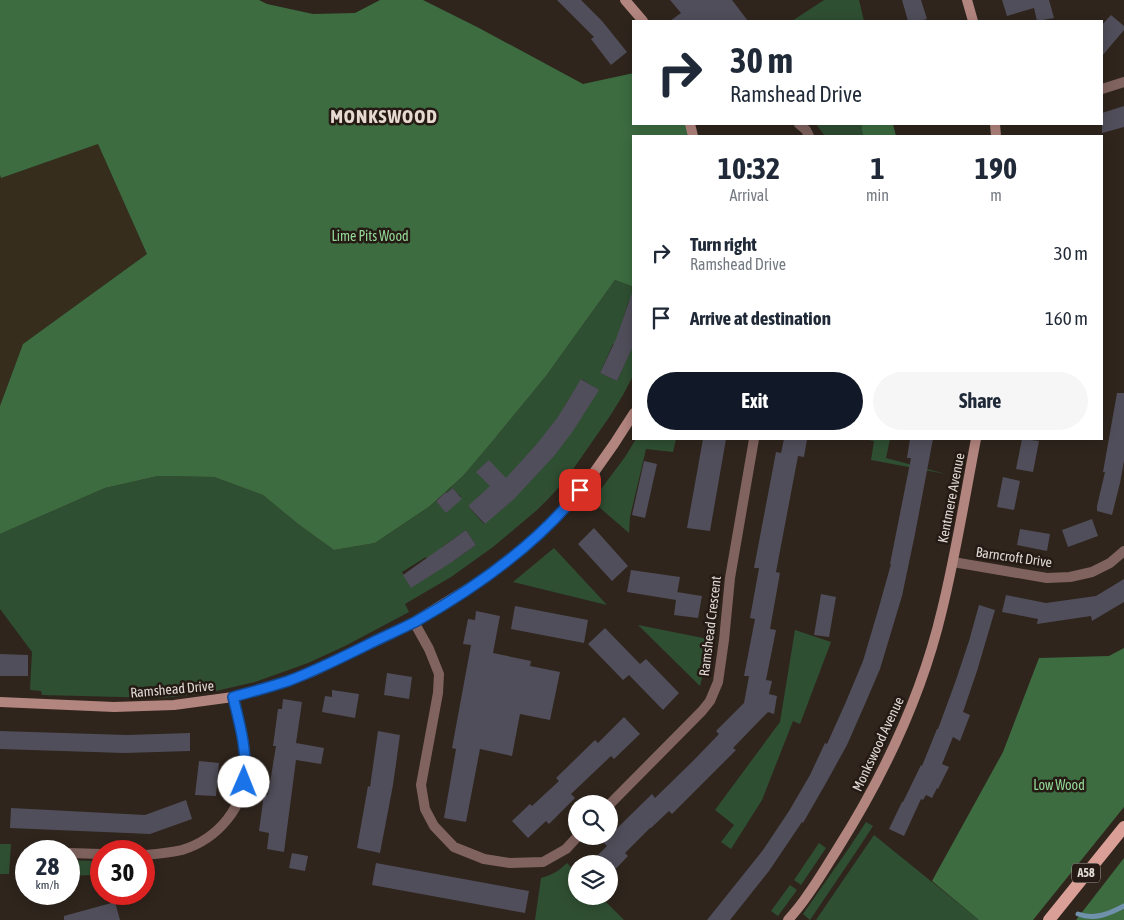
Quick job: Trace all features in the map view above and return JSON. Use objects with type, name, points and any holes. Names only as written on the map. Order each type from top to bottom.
[{"type":"main road","name":"A58","points":[[1048,920],[1124,827]]},
{"type":"street","points":[[624,0],[642,20]]},
{"type":"street","points":[[967,0],[973,20]]},
{"type":"street","points":[[1103,89],[1124,82]]},
{"type":"street","points":[[800,125],[808,135]]},
{"type":"street","name":"Ramshead Drive","points":[[0,702],[114,707],[174,705],[233,697],[286,682],[314,671],[414,622],[477,583],[527,545],[559,515],[595,471],[632,416]]},
{"type":"street","name":"Ramshead Crescent","points":[[618,796],[710,701],[718,682],[730,578],[754,440]]},
{"type":"street","name":"Kentmere Avenue","points":[[952,562],[976,440]]},
{"type":"street","name":"Barncroft Drive","points":[[952,562],[1047,578],[1070,577],[1092,572],[1110,563],[1124,551]]},
{"type":"street","name":"Monkswood Avenue","points":[[788,920],[807,897],[847,834],[891,754],[928,660],[942,611],[952,562]]},
{"type":"street","points":[[414,622],[429,649],[439,674],[438,693],[420,785],[425,808],[434,826],[454,847],[484,859],[510,863],[543,862],[570,845]]},
{"type":"street","points":[[155,854],[192,847],[203,841],[222,826],[237,806],[242,794],[246,769],[241,731],[233,697]]},
{"type":"shaded area","points":[[98,144],[147,254],[23,344],[0,406],[0,175],[1,178]]},
{"type":"green space","name":"Lime Pits Wood","points":[[0,0],[259,0],[267,4],[313,14],[355,13],[380,0],[423,0],[583,84],[632,73],[632,125],[690,125],[693,135],[632,135],[632,286],[615,280],[546,376],[463,476],[430,506],[375,543],[334,550],[263,495],[214,477],[158,476],[105,488],[0,534],[0,406],[23,344],[147,254],[98,144],[1,178]]},
{"type":"green space","points":[[824,0],[859,0],[864,20],[794,20]]},
{"type":"green space","points":[[817,125],[861,125],[863,135],[824,135]]},
{"type":"green space","points":[[861,125],[893,125],[896,135],[863,135]]},
{"type":"green space","points":[[615,280],[632,286],[632,302],[629,301],[619,331],[632,335],[632,378],[610,416],[567,478],[537,510],[493,547],[451,577],[405,604],[409,612],[345,646],[308,663],[255,682],[207,693],[161,698],[42,695],[41,691],[30,690],[32,652],[0,609],[0,534],[105,488],[158,476],[214,477],[263,495],[334,550],[375,543],[436,501],[446,512],[461,497],[453,488],[446,492],[463,476],[546,376]],"holes":[[[613,344],[630,352],[617,381],[600,373]],[[582,379],[598,390],[581,417],[564,407]],[[509,503],[484,524],[468,506]],[[466,530],[476,545],[452,562],[442,547]],[[426,557],[436,572],[411,587],[402,572]]]},
{"type":"green space","points":[[635,440],[676,440],[673,452],[646,449],[630,517],[629,533],[592,501]]},
{"type":"green space","points":[[868,440],[890,440],[886,458],[946,474],[871,460],[874,441]]},
{"type":"green space","points":[[554,548],[607,605],[513,582]]},
{"type":"green space","points":[[638,625],[708,639],[700,686]]},
{"type":"green space","points":[[795,630],[831,642],[800,724],[793,721],[762,800],[731,849],[721,842],[734,825],[715,810],[780,722]]},
{"type":"green space","name":"Low Wood","points":[[1124,648],[1124,807],[1033,920],[979,920],[932,881],[1003,752],[1039,658],[1109,656]]},
{"type":"green space","points":[[866,822],[873,826],[810,920],[803,914]]},
{"type":"green space","points":[[874,835],[979,920],[816,920]]},
{"type":"green space","points":[[819,843],[826,848],[801,885],[794,880]]},
{"type":"green space","points":[[0,844],[11,844],[9,874],[0,874]]},
{"type":"green space","points":[[1124,858],[1124,920],[1076,920]]},
{"type":"green space","points":[[80,860],[90,861],[90,875],[80,876]]},
{"type":"green space","points":[[568,864],[568,905],[609,905],[624,920],[535,920],[541,878],[549,876]]},
{"type":"green space","points":[[790,885],[797,890],[778,916],[771,911]]},
{"type":"building","points":[[557,0],[581,0],[602,21],[627,52],[611,65],[591,39],[594,37]]},
{"type":"building","points":[[670,0],[732,0],[747,20],[671,20],[681,13]]},
{"type":"building","points":[[902,0],[921,0],[927,19],[908,20]]},
{"type":"building","points":[[1002,0],[1049,0],[1054,18],[1037,20],[1034,8],[1007,16]]},
{"type":"building","points":[[1111,15],[1124,26],[1124,30],[1103,55],[1103,24]]},
{"type":"building","points":[[1124,106],[1124,127],[1102,133],[1103,113]]},
{"type":"building","points":[[632,293],[632,348],[617,381],[600,373],[616,339]]},
{"type":"building","points":[[581,379],[599,390],[573,431],[554,456],[514,499],[485,524],[468,506],[490,486],[476,472],[489,460],[506,478],[558,417]]},
{"type":"building","points":[[1117,393],[1124,393],[1124,461],[1112,515],[1097,511],[1097,506],[1105,472],[1103,472]]},
{"type":"building","points":[[703,440],[726,440],[710,531],[687,528]]},
{"type":"building","points":[[784,440],[807,440],[804,457],[798,456],[776,572],[780,573],[770,629],[776,630],[766,680],[772,681],[769,694],[777,696],[774,714],[768,712],[733,748],[736,750],[672,814],[669,811],[625,853],[628,856],[618,867],[618,855],[598,855],[606,845],[618,845],[618,827],[652,794],[655,798],[694,760],[719,734],[716,731],[744,703],[749,676],[744,676],[755,619],[750,618],[759,568],[754,568],[776,452],[781,453]]},
{"type":"building","points":[[910,440],[933,440],[902,596],[880,669],[847,745],[803,823],[769,871],[730,920],[707,920],[763,850],[789,811],[810,775],[825,743],[827,744],[845,704],[863,661],[891,564],[911,458],[907,458]]},
{"type":"building","points":[[1022,440],[1039,441],[1033,472],[1016,469]]},
{"type":"building","points":[[644,461],[657,464],[645,518],[632,515]]},
{"type":"building","points":[[1003,477],[1020,481],[1014,510],[997,507]]},
{"type":"building","points":[[453,488],[462,499],[446,513],[436,501]]},
{"type":"building","points":[[1092,519],[1098,536],[1068,547],[1062,530]]},
{"type":"building","points":[[594,528],[628,566],[612,581],[578,544]]},
{"type":"building","points":[[1020,529],[1050,534],[1047,551],[1017,545]]},
{"type":"building","points":[[466,530],[476,545],[411,588],[403,575]]},
{"type":"building","points":[[631,570],[680,577],[676,600],[627,592]]},
{"type":"building","points":[[1124,579],[1124,602],[1092,621],[1091,616],[1037,624],[1038,619],[1002,612],[1006,595],[1046,603],[1096,596]]},
{"type":"building","points":[[677,592],[702,596],[698,618],[674,615]]},
{"type":"building","points":[[821,594],[836,597],[829,637],[814,635]]},
{"type":"building","points":[[979,605],[995,610],[963,712],[970,715],[960,741],[953,737],[942,764],[949,767],[938,789],[932,798],[926,795],[923,800],[921,799],[904,836],[889,829],[922,766],[938,729],[969,641]]},
{"type":"building","points":[[515,606],[588,620],[584,643],[511,629]]},
{"type":"building","points":[[476,611],[500,616],[493,653],[531,661],[530,666],[560,672],[550,720],[520,714],[512,756],[480,749],[466,822],[444,818],[456,749],[452,748],[471,645],[463,644],[468,619],[475,620]]},
{"type":"building","points":[[605,628],[640,664],[646,659],[679,693],[663,710],[629,675],[623,680],[588,644]]},
{"type":"building","points":[[0,654],[28,655],[28,676],[0,676]]},
{"type":"building","points":[[387,673],[412,677],[409,699],[384,695]]},
{"type":"building","points":[[332,690],[359,694],[355,718],[322,712],[325,696],[332,697]]},
{"type":"building","points":[[283,699],[302,702],[296,743],[324,748],[321,764],[296,760],[284,852],[267,849],[269,833],[259,831],[264,794],[268,795],[276,746],[273,746],[278,709],[282,709]]},
{"type":"building","points":[[624,717],[640,734],[614,759],[611,756],[572,795],[568,795],[568,805],[549,824],[546,821],[528,838],[512,821],[530,804],[532,806],[559,781],[556,778],[595,740],[598,743]]},
{"type":"building","points":[[0,731],[127,735],[190,733],[190,751],[124,753],[0,749]]},
{"type":"building","points":[[378,731],[400,735],[380,853],[357,848],[368,786],[370,787]]},
{"type":"building","points":[[199,761],[219,763],[216,796],[195,795]]},
{"type":"building","points":[[186,800],[192,819],[150,834],[10,828],[11,808],[145,815]]},
{"type":"building","points":[[292,853],[308,856],[305,871],[289,868]]},
{"type":"building","points":[[376,863],[529,891],[525,913],[372,885]]},
{"type":"building","points":[[104,905],[116,905],[120,920],[64,920],[64,916]]},
{"type":"waterway","points":[[1078,914],[1084,916],[1102,915],[1124,906]]},
{"type":"district","name":"MONKSWOOD","points":[[384,116]]},
{"type":"route","points":[[244,782],[245,757],[233,697],[286,682],[314,671],[414,622],[451,600],[527,545],[559,515],[580,490]]}]
